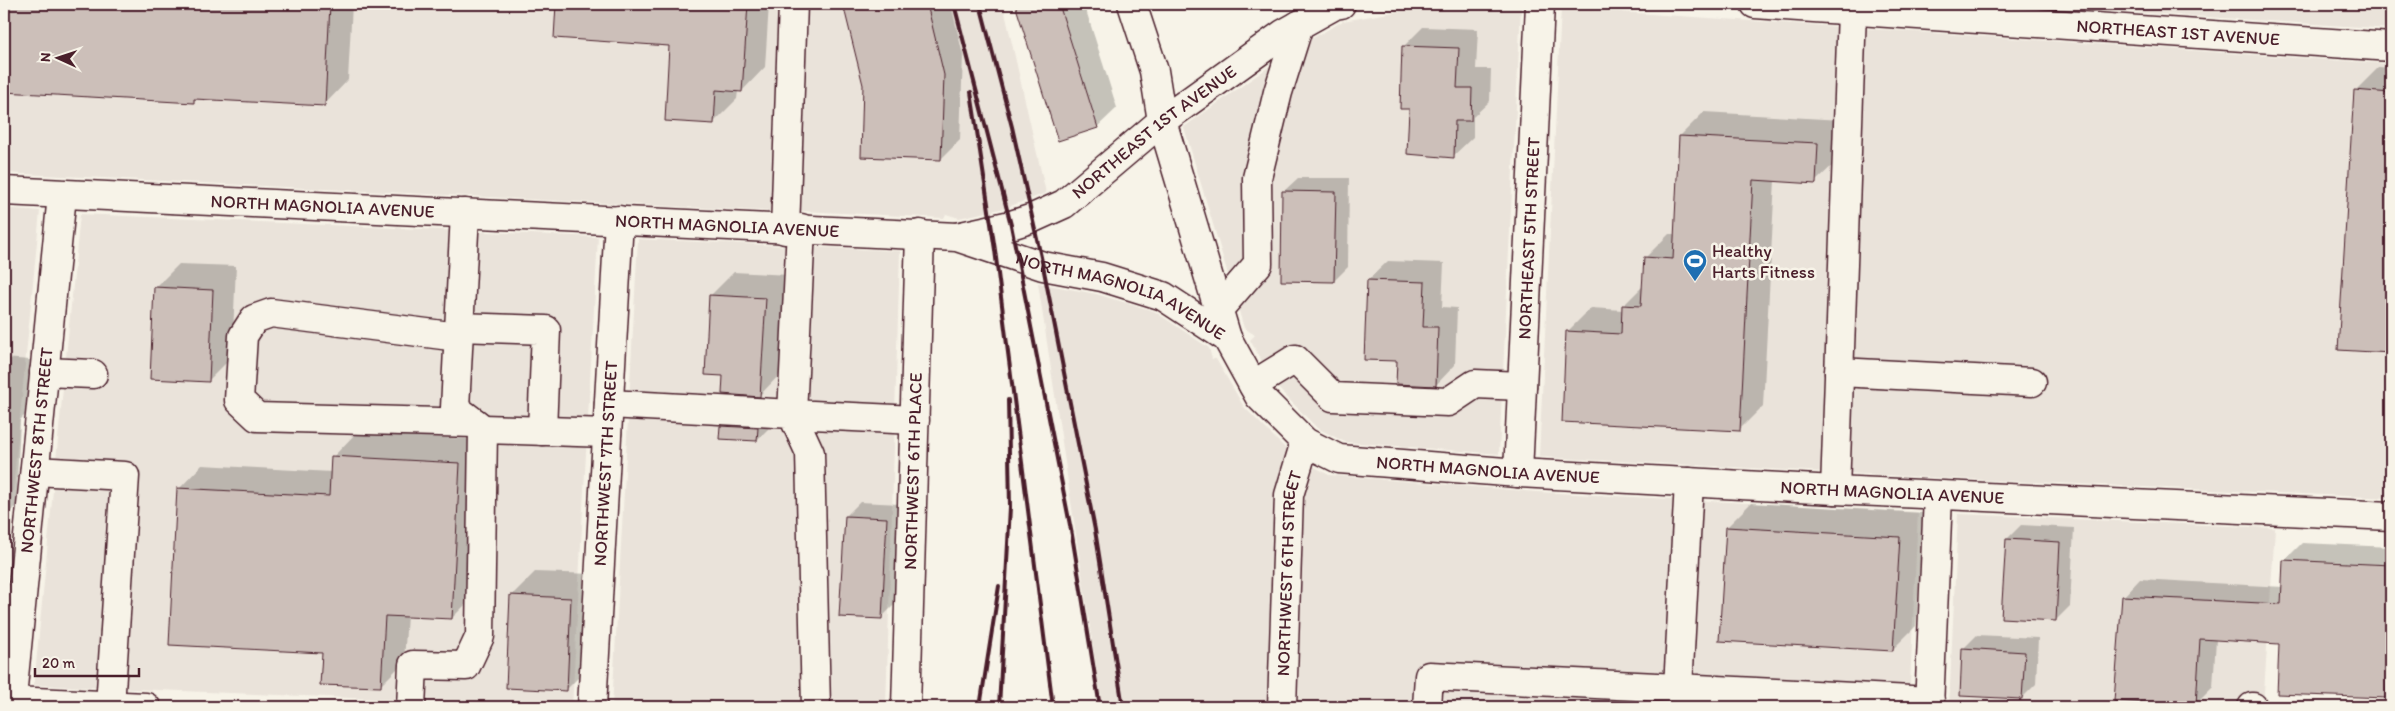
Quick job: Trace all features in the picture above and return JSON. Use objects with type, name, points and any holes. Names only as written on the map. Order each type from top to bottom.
[{"type":"main road","points":[[793,4],[792,414],[810,454],[816,707]]},
{"type":"main road","points":[[1132,4],[1154,71],[1162,121],[1227,338]]},
{"type":"main road","name":"NORTHEAST 1ST AVENUE","points":[[957,237],[1011,225],[1033,218],[1064,204],[1162,121],[1283,34],[1337,4]]},
{"type":"main road","name":"NORTHEAST 5TH STREET","points":[[1518,473],[1540,4]]},
{"type":"main road","name":"NORTHEAST 1ST AVENUE","points":[[1755,4],[1852,11],[1951,11],[2391,47]]},
{"type":"main road","points":[[1835,490],[1852,11]]},
{"type":"main road","points":[[1218,310],[1258,264],[1257,178],[1278,92],[1298,25]]},
{"type":"main road","name":"NORTH MAGNOLIA AVENUE","points":[[4,191],[957,237],[1043,266],[1102,277],[1163,296],[1227,338],[1258,396],[1305,442],[1339,459],[1518,473],[1938,496],[2391,516]]},
{"type":"main road","name":"NORTHWEST 8TH STREET","points":[[12,704],[62,195]]},
{"type":"main road","points":[[465,213],[455,408],[479,426]]},
{"type":"main road","name":"NORTHWEST 7TH STREET","points":[[592,707],[619,220]]},
{"type":"main road","name":"NORTHWEST 6TH PLACE","points":[[906,707],[920,234]]},
{"type":"main road","points":[[542,431],[546,330],[459,332],[271,313],[254,319],[243,336],[239,400],[257,418],[479,426],[542,431],[607,433]]},
{"type":"main road","points":[[1253,385],[1295,359],[1333,398],[1448,402],[1475,384],[1522,386]]},
{"type":"main road","points":[[44,372],[93,374]]},
{"type":"main road","points":[[1839,372],[2032,382]]},
{"type":"main road","points":[[609,404],[915,420]]},
{"type":"main road","points":[[411,707],[413,665],[466,666],[480,636],[479,426]]},
{"type":"main road","name":"NORTHWEST 6TH STREET","points":[[1282,707],[1289,495],[1305,442]]},
{"type":"main road","points":[[34,471],[125,476],[110,706]]},
{"type":"main road","points":[[1678,688],[1688,482]]},
{"type":"main road","points":[[1427,707],[1429,676],[1678,688],[1929,704],[1938,496]]},
{"type":"main road","points":[[12,704],[146,707]]},
{"type":"shaded area","points":[[4,4],[1003,4],[1046,193],[1005,208],[959,218],[946,214],[944,218],[802,211],[784,212],[4,173]]},
{"type":"shaded area","points":[[2008,4],[2391,4],[2391,29],[2039,6]]},
{"type":"shaded area","points":[[1521,6],[1499,454],[1345,442],[1317,428],[1276,386],[1250,340],[1255,335],[1244,328],[1184,127],[1294,49],[1343,21],[1423,7]]},
{"type":"shaded area","points":[[1561,8],[2391,64],[2391,498],[1939,478],[1539,457]]},
{"type":"shaded area","points":[[4,208],[40,211],[4,582]]},
{"type":"shaded area","points":[[80,214],[598,237],[572,707],[34,685]]},
{"type":"shaded area","points":[[638,239],[900,251],[886,707],[612,707]]},
{"type":"shaded area","points":[[1038,283],[1096,294],[1154,311],[1209,348],[1212,359],[1216,359],[1244,407],[1290,453],[1329,475],[1537,492],[1918,512],[1909,707],[1102,707]]},
{"type":"shaded area","points":[[1958,514],[2275,528],[2263,707],[1949,707]]},
{"type":"building","points":[[9,4],[330,4],[325,106],[194,99],[194,103],[4,92]]},
{"type":"building","points":[[556,4],[748,4],[742,92],[716,90],[714,124],[665,121],[669,46],[554,38]]},
{"type":"building","points":[[843,4],[927,4],[944,75],[941,160],[861,157],[863,85]]},
{"type":"building","points":[[1015,4],[1059,4],[1098,128],[1058,141]]},
{"type":"building","points":[[1402,46],[1459,48],[1457,88],[1472,88],[1471,121],[1455,121],[1454,158],[1407,154],[1409,109],[1400,109]]},
{"type":"building","points":[[2354,90],[2391,93],[2391,353],[2338,350]]},
{"type":"building","name":"Healthy Harts Fitness","points":[[1679,136],[1818,143],[1816,184],[1753,180],[1740,431],[1562,422],[1566,331],[1621,334],[1622,305],[1641,306],[1644,257],[1673,259]]},
{"type":"building","points":[[1282,191],[1336,192],[1334,282],[1281,281]]},
{"type":"building","points":[[1367,280],[1425,282],[1423,327],[1438,327],[1436,386],[1396,384],[1397,361],[1364,360]]},
{"type":"building","points":[[154,287],[213,290],[209,382],[150,379]]},
{"type":"building","points":[[709,295],[766,298],[760,397],[722,394],[723,376],[705,375]]},
{"type":"building","points":[[720,426],[758,428],[757,441],[719,439]]},
{"type":"building","points":[[331,456],[460,463],[452,619],[385,616],[381,687],[320,685],[322,653],[169,645],[177,488],[329,496]]},
{"type":"building","points":[[845,516],[887,518],[882,619],[839,617]]},
{"type":"building","points":[[1726,527],[1900,537],[1893,651],[1719,641]]},
{"type":"building","points":[[2006,539],[2060,542],[2056,621],[2001,618]]},
{"type":"building","points":[[2283,560],[2391,565],[2386,698],[2277,694],[2279,644],[2200,639],[2196,705],[2114,701],[2122,596],[2281,604]]},
{"type":"building","points":[[510,595],[571,598],[567,691],[506,688]]},
{"type":"building","points":[[1962,648],[2025,652],[2022,699],[1960,696]]},
{"type":"railway","points":[[954,4],[1011,225],[1072,535],[1100,707]]},
{"type":"railway","points":[[980,4],[1012,127],[1043,266],[1095,530],[1123,707]]},
{"type":"railway","points":[[971,92],[995,250],[1053,707]]},
{"type":"railway","points":[[999,707],[1010,507],[1008,400]]},
{"type":"railway","points":[[980,707],[999,586]]},
{"type":"place","name":"Healthy Harts Fitness","points":[[1695,282]]}]
